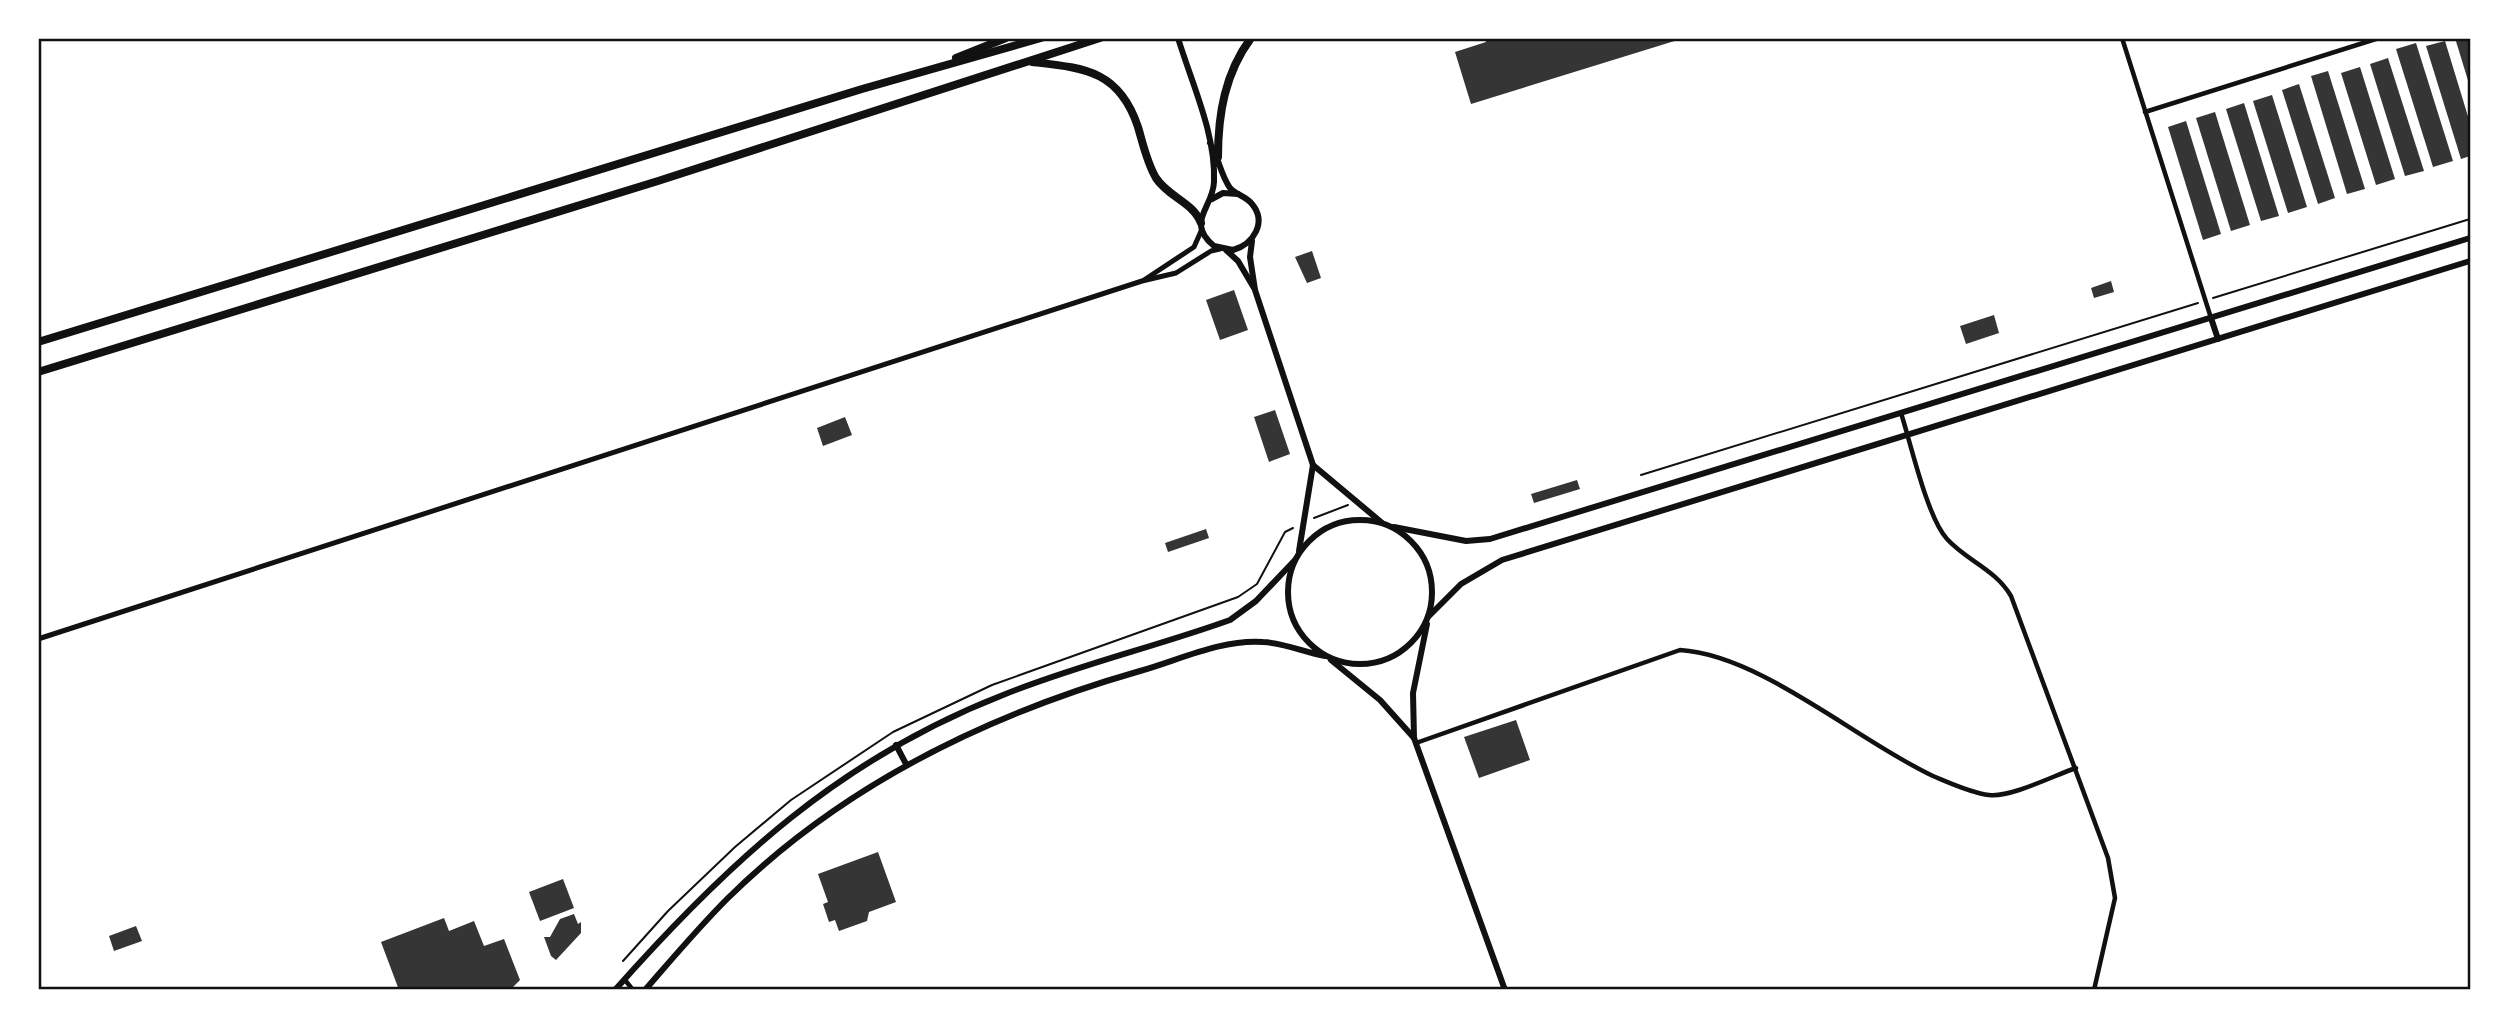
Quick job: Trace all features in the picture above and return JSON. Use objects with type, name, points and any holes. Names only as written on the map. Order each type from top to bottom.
[{"type":"highway","points":[[914,74],[1006,38]]},
{"type":"highway","points":[[38,342],[914,74],[1041,38]]},
{"type":"highway","points":[[38,372],[645,185],[1100,38]]},
{"type":"highway","points":[[1218,157],[1218,128],[1226,87],[1251,38]]},
{"type":"highway","points":[[1029,61],[1091,71],[1116,88],[1132,110],[1157,180],[1175,199],[1194,209],[1201,226]]},
{"type":"main road","points":[[1178,38],[1210,143],[1214,180],[1210,200],[1202,214],[1201,226],[1209,241],[1238,261],[1255,289]]},
{"type":"main road","points":[[1210,143],[1230,188],[1252,204],[1258,215],[1250,248],[1255,289],[1313,465],[1297,557],[1288,584],[1289,608],[1299,630],[1380,700],[1415,740]]},
{"type":"main road","points":[[1210,200],[1223,193],[1238,194]]},
{"type":"main road","points":[[615,989],[692,904],[750,849],[843,779],[896,745],[1001,695],[1230,620],[1256,601],[1317,533],[1342,522],[1370,520],[1466,541],[1490,539],[2470,238]]},
{"type":"main road","points":[[1223,249],[1240,248],[1252,239]]},
{"type":"main road","points":[[645,989],[710,917],[758,870],[840,806],[906,764],[1023,710],[1230,645],[1262,642],[1326,656],[1344,663],[1378,662],[1408,647],[1428,619],[1461,584],[1502,560],[2470,261]]},
{"type":"main road","points":[[2211,318],[2218,339]]},
{"type":"main road","points":[[1313,465],[1383,523]]},
{"type":"main road","points":[[1394,527],[1413,542],[1427,565],[1433,591],[1413,693],[1415,740],[1505,989]]},
{"type":"main road","points":[[896,745],[906,764]]},
{"type":"street","points":[[2122,38],[2211,318]]},
{"type":"street","points":[[2145,112],[2379,38]]},
{"type":"street","points":[[1142,281],[1194,247],[1201,226]]},
{"type":"street","points":[[38,639],[1142,281],[1176,273],[1211,251],[1223,249]]},
{"type":"street","points":[[1901,413],[1931,506],[1945,538],[1996,576],[2011,596],[2076,768],[2114,880],[2110,923],[2094,989]]},
{"type":"street","points":[[1415,740],[1661,654],[1680,650],[1720,659],[1760,676],[1899,760],[1947,782],[1990,795],[2005,793],[2076,768]]},
{"type":"street","points":[[624,979],[633,989]]},
{"type":"path","points":[[1641,475],[2470,219]]},
{"type":"path","points":[[1238,597],[1257,584],[1285,532],[1331,509],[1356,501]]},
{"type":"building","points":[[1485,38],[1681,39],[1471,104],[1455,52],[1486,42]]},
{"type":"building","points":[[2455,38],[2470,38],[2470,87]]},
{"type":"building","points":[[2445,41],[2470,123],[2470,156],[2461,159],[2426,46]]},
{"type":"building","points":[[2416,43],[2453,161],[2433,167],[2396,49]]},
{"type":"building","points":[[2388,58],[2424,171],[2405,176],[2370,64]]},
{"type":"building","points":[[2360,67],[2395,179],[2376,185],[2341,73]]},
{"type":"building","points":[[2328,71],[2365,189],[2347,194],[2311,76]]},
{"type":"building","points":[[2299,84],[2335,198],[2318,204],[2282,90]]},
{"type":"building","points":[[2272,95],[2307,207],[2288,213],[2253,101]]},
{"type":"building","points":[[2244,103],[2279,216],[2261,221],[2226,109]]},
{"type":"building","points":[[2215,112],[2250,225],[2231,231],[2196,118]]},
{"type":"building","points":[[2186,121],[2221,234],[2203,240],[2168,127]]},
{"type":"building","points":[[1312,251],[1321,278],[1307,283],[1295,257]]},
{"type":"building","points":[[2111,281],[2114,292],[2094,298],[2091,288]]},
{"type":"building","points":[[1234,290],[1248,330],[1220,340],[1206,300]]},
{"type":"building","points":[[1994,315],[1999,333],[1966,344],[1960,326]]},
{"type":"building","points":[[1275,410],[1290,454],[1269,462],[1254,417]]},
{"type":"building","points":[[845,417],[852,435],[823,446],[817,428]]},
{"type":"building","points":[[1577,480],[1580,489],[1534,503],[1531,494]]},
{"type":"building","points":[[1206,529],[1209,538],[1168,552],[1165,543]]},
{"type":"building","points":[[1516,720],[1530,760],[1479,778],[1464,737]]},
{"type":"building","points":[[878,852],[896,902],[869,912],[867,921],[839,931],[835,920],[829,922],[823,904],[828,902],[818,874]]},
{"type":"building","points":[[563,879],[574,908],[540,921],[529,892]]},
{"type":"building","points":[[574,914],[578,924],[581,922],[581,933],[556,960],[551,956],[544,937],[550,937],[560,919]]},
{"type":"building","points":[[444,918],[449,931],[474,921],[484,946],[504,939],[520,980],[510,990],[399,990],[381,942]]},
{"type":"building","points":[[136,926],[142,941],[114,951],[109,936]]}]
